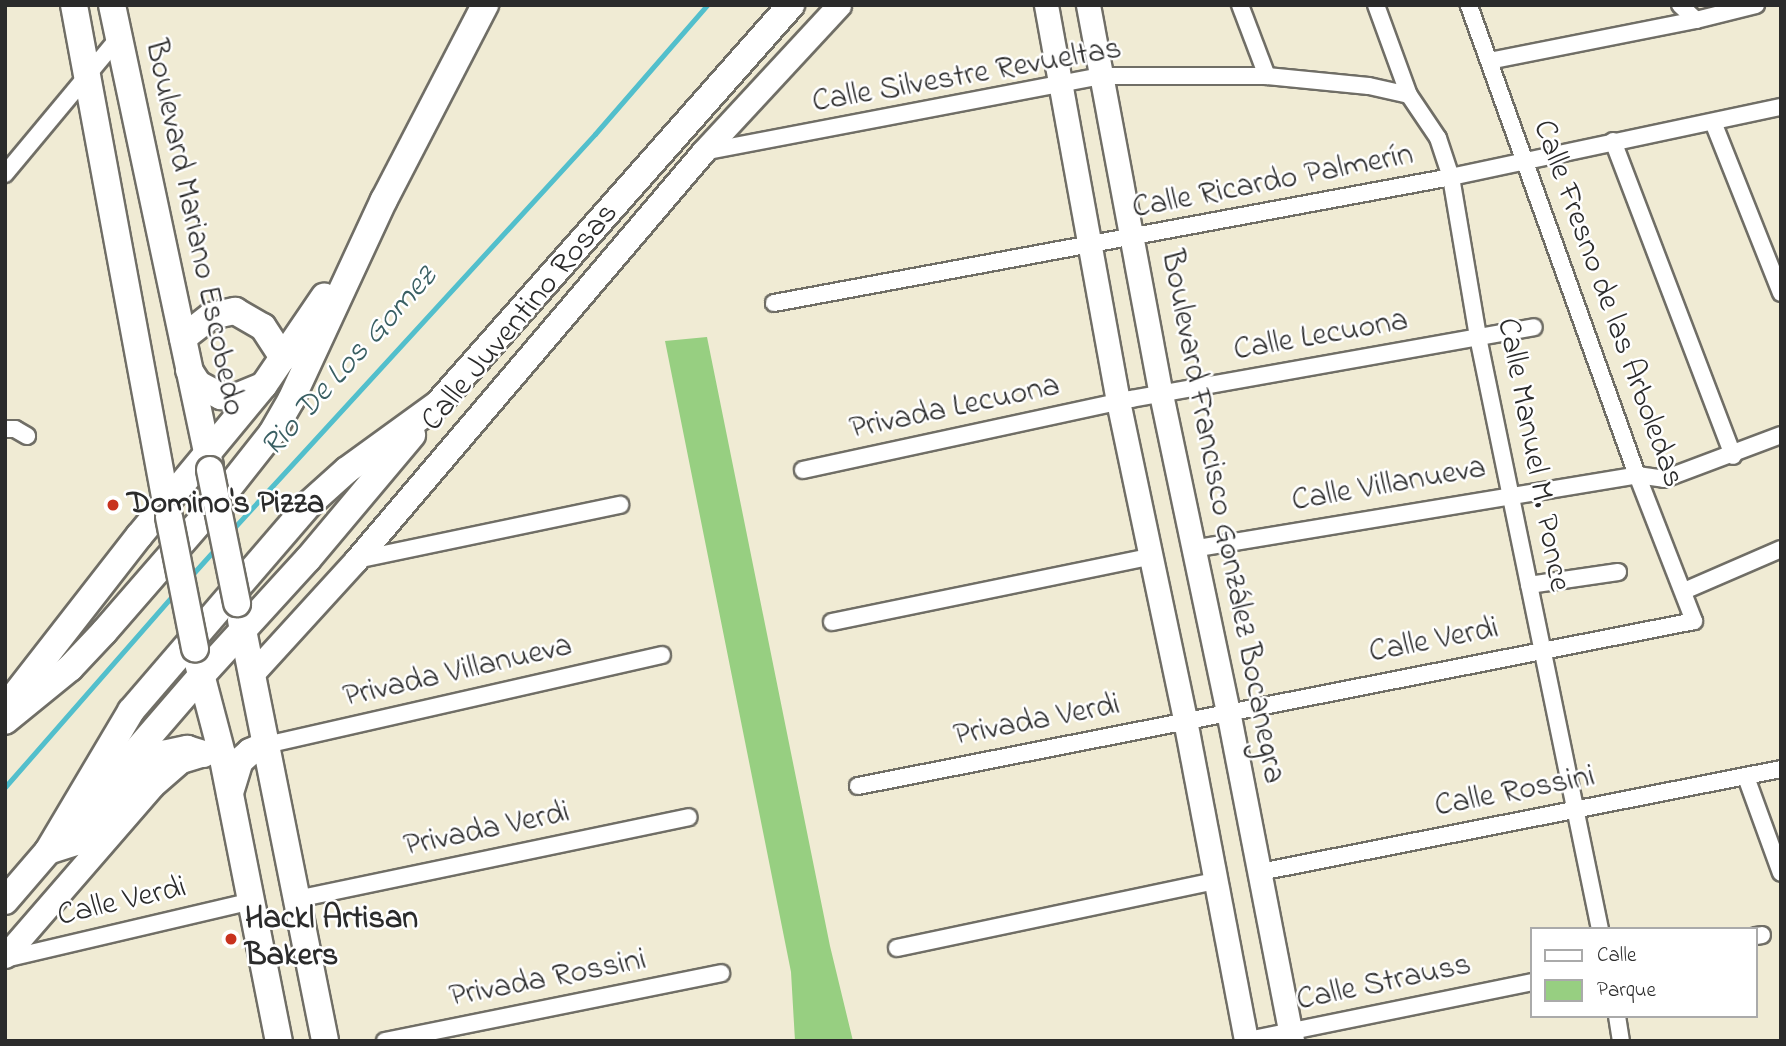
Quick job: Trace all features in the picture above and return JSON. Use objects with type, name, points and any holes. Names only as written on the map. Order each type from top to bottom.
[{"type":"main road","points":[[74,5],[89,73],[167,510],[202,675],[213,754],[230,794],[279,1041]]},
{"type":"main road","name":"Boulevard Mariano Escobedo","points":[[112,5],[244,631],[325,1041]]},
{"type":"main road","points":[[5,721],[69,668],[104,632],[257,453],[291,400],[384,200],[485,5]]},
{"type":"main road","points":[[5,901],[133,758],[202,675],[244,631],[438,404],[791,5]]},
{"type":"main road","name":"Calle Juventino Rosas","points":[[252,674],[356,560],[703,152],[839,5]]},
{"type":"main road","points":[[1046,5],[1088,247],[1149,557],[1185,720],[1245,1041]]},
{"type":"main road","name":"Boulevard Francisco González Bocanegra","points":[[1088,5],[1161,394],[1228,711],[1291,1036]]},
{"type":"main road","points":[[5,708],[139,536],[167,510],[209,462],[283,358],[384,200]]},
{"type":"main road","points":[[183,338],[211,316],[235,311],[263,327],[283,358]]},
{"type":"main road","points":[[188,367],[198,384],[221,396],[245,394],[264,385]]},
{"type":"main road","points":[[48,851],[131,711],[156,679],[308,505],[347,470],[438,404]]},
{"type":"main road","points":[[139,536],[151,492],[155,446]]},
{"type":"main road","points":[[230,794],[240,761],[250,752],[266,745]]},
{"type":"main road","points":[[48,851],[75,842],[86,834],[141,771],[163,754],[187,748],[213,754]]},
{"type":"main road","points":[[5,957],[152,786],[181,761],[213,754]]},
{"type":"main road","points":[[244,860],[287,850]]},
{"type":"street","points":[[1240,5],[1266,76]]},
{"type":"street","name":"Calle Manuel M. Ponce","points":[[1376,5],[1409,95],[1438,138],[1451,177],[1478,337],[1600,927]]},
{"type":"street","name":"Calle Fresno de las Arboledas","points":[[1469,5],[1637,475],[1695,621]]},
{"type":"street","points":[[1680,5],[1696,20]]},
{"type":"street","points":[[1489,61],[1696,20],[1756,5]]},
{"type":"street","points":[[5,174],[119,37]]},
{"type":"street","name":"Calle Silvestre Revueltas","points":[[703,152],[1102,76],[1266,76],[1369,86],[1409,95]]},
{"type":"street","name":"Calle Ricardo Palmerín","points":[[774,303],[1133,239],[1527,162],[1613,141],[1781,107]]},
{"type":"street","points":[[1713,122],[1781,293]]},
{"type":"street","points":[[1613,141],[1733,456]]},
{"type":"street","name":"Calle Lecuona","points":[[1118,401],[1534,327]]},
{"type":"street","name":"Privada Lecuona","points":[[803,470],[1118,401]]},
{"type":"street","points":[[5,429],[15,429],[27,436]]},
{"type":"street","name":"Calle Villanueva","points":[[1192,549],[1637,475],[1664,479],[1676,477],[1781,435]]},
{"type":"street","points":[[356,560],[620,505]]},
{"type":"street","points":[[1684,592],[1781,549]]},
{"type":"street","points":[[832,622],[1149,557]]},
{"type":"street","points":[[1529,585],[1618,572]]},
{"type":"street","name":"Calle Verdi","points":[[1185,720],[1695,621]]},
{"type":"street","name":"Privada Villanueva","points":[[266,745],[662,654]]},
{"type":"street","name":"Privada Verdi","points":[[858,786],[1185,720]]},
{"type":"street","name":"Calle Rossini","points":[[1260,872],[1781,769]]},
{"type":"street","points":[[1746,777],[1781,873]]},
{"type":"street","name":"Privada Verdi","points":[[297,899],[688,817]]},
{"type":"street","points":[[897,948],[1216,881]]},
{"type":"street","name":"Calle Verdi","points":[[5,957],[252,901]]},
{"type":"street","name":"Privada Rossini","points":[[385,1041],[721,974]]},
{"type":"street","name":"Calle Strauss","points":[[1245,1041],[1291,1036],[1530,982]]},
{"type":"street","points":[[1617,1018],[1622,1041]]},
{"type":"green space","points":[[707,337],[830,946],[853,1041],[795,1041],[791,972],[665,341]]},
{"type":"waterway","name":"Rio De Los Gomez","points":[[232,530],[595,134],[707,5]]},
{"type":"waterway","name":"Rio De Los Gomez","points":[[190,577],[216,548]]},
{"type":"waterway","name":"Rio De Los Gomez","points":[[5,787],[176,592]]},
{"type":"place","name":"Domino's Pizza","points":[[113,505]]},
{"type":"place","name":"Hackl Artisan Bakers","points":[[231,939]]}]
